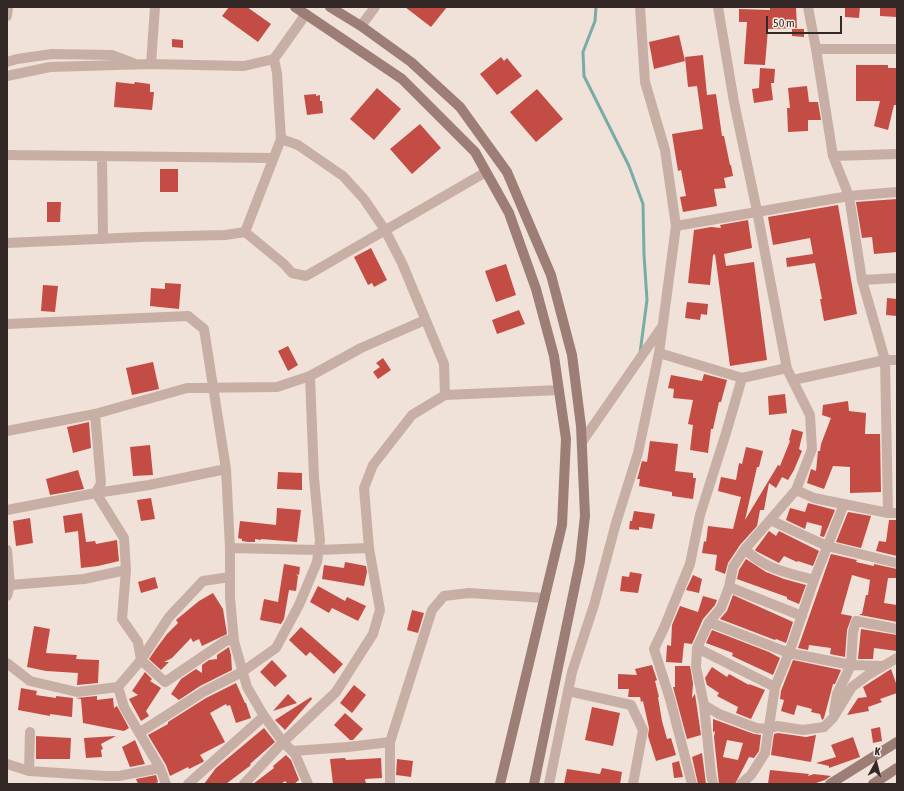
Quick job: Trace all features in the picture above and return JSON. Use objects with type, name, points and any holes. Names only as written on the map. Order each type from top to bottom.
[{"type":"main road","points":[[295,7],[402,79],[475,152],[509,213],[536,289],[554,356],[566,439],[562,525],[500,784]]},
{"type":"main road","points":[[330,7],[361,26],[411,62],[460,107],[507,172],[551,275],[572,355],[581,426],[585,516],[580,561],[534,784]]},
{"type":"main road","points":[[830,784],[897,742]]},
{"type":"main road","points":[[873,784],[897,768]]},
{"type":"street","points":[[7,16],[8,7]]},
{"type":"street","points":[[151,64],[156,7]]},
{"type":"street","points":[[361,26],[375,7]]},
{"type":"street","points":[[549,784],[572,672],[594,605],[616,523],[638,453],[659,353],[676,226],[665,150],[645,82],[640,7]]},
{"type":"street","points":[[714,784],[711,774],[704,705],[696,667],[697,648],[709,622],[721,608],[729,587],[733,567],[745,550],[796,490],[812,449],[810,414],[787,368],[757,211],[734,102],[718,7]]},
{"type":"street","points":[[796,490],[814,498],[893,513],[888,485],[885,360],[862,280],[849,196],[833,156],[808,7]]},
{"type":"street","points":[[7,76],[50,67],[137,64],[244,66],[274,59],[306,14]]},
{"type":"street","points":[[816,49],[897,49]]},
{"type":"street","points":[[7,62],[18,59],[60,54],[112,55],[137,64]]},
{"type":"street","points":[[245,232],[280,139],[277,73],[274,59]]},
{"type":"street","points":[[280,139],[298,145],[343,176],[364,199],[385,230],[402,262],[444,364],[445,395]]},
{"type":"street","points":[[833,156],[897,154]]},
{"type":"street","points":[[7,155],[273,158]]},
{"type":"street","points":[[102,156],[103,239]]},
{"type":"street","points":[[7,243],[225,235],[245,232],[284,264],[292,273],[306,276],[486,172]]},
{"type":"street","points":[[676,226],[849,196],[897,192]]},
{"type":"street","points":[[862,280],[897,278]]},
{"type":"street","points":[[7,324],[188,316],[204,329],[226,469],[230,548],[230,598],[234,641],[247,687],[264,716],[283,742],[296,754],[308,784]]},
{"type":"street","points":[[7,431],[94,414],[187,388],[277,387],[310,376],[361,348],[425,320]]},
{"type":"street","points":[[582,442],[662,326]]},
{"type":"street","points":[[659,353],[742,378],[787,368]]},
{"type":"street","points":[[793,380],[885,360],[897,360]]},
{"type":"street","points":[[139,733],[203,692],[242,672],[276,648],[299,605],[316,562],[320,541],[314,478],[310,376]]},
{"type":"street","points":[[692,784],[670,699],[654,649],[690,564],[700,515],[742,378]]},
{"type":"street","points":[[244,784],[283,742],[336,692],[373,634],[380,610],[369,548],[364,488],[373,465],[412,415],[445,395],[559,390]]},
{"type":"street","points":[[94,414],[100,483],[96,493]]},
{"type":"street","points":[[7,510],[96,493],[149,485],[226,469]]},
{"type":"street","points":[[888,485],[897,479]]},
{"type":"street","points":[[96,493],[124,538],[126,570],[122,619],[138,642],[141,660],[164,682],[227,640],[234,641]]},
{"type":"street","points":[[741,784],[751,775],[765,753],[775,687],[789,653],[814,580],[844,504]]},
{"type":"street","points":[[770,520],[827,546],[897,563]]},
{"type":"street","points":[[230,548],[318,550],[369,548]]},
{"type":"street","points":[[7,550],[10,585],[7,596]]},
{"type":"street","points":[[745,550],[752,557],[771,568],[814,580]]},
{"type":"street","points":[[10,585],[84,579],[126,570]]},
{"type":"street","points":[[7,663],[30,681],[77,692],[118,687],[141,660],[169,617],[203,581],[230,577]]},
{"type":"street","points":[[729,587],[802,616]]},
{"type":"street","points":[[390,784],[390,742],[432,610],[444,596],[469,593],[545,598]]},
{"type":"street","points":[[833,718],[837,694],[851,665],[853,632],[856,621],[897,629]]},
{"type":"street","points":[[709,622],[789,653],[851,665],[885,666]]},
{"type":"street","points":[[697,648],[775,687]]},
{"type":"street","points":[[704,705],[719,714],[756,728],[768,729],[777,726],[803,730],[824,727],[833,718],[852,687],[868,675],[897,658]]},
{"type":"street","points":[[118,687],[124,707],[160,768],[166,784]]},
{"type":"street","points":[[568,691],[631,705],[643,730],[633,784]]},
{"type":"street","points":[[188,784],[264,716]]},
{"type":"street","points":[[29,771],[30,732]]},
{"type":"street","points":[[292,751],[390,742]]},
{"type":"street","points":[[7,764],[29,771],[119,776],[160,768]]},
{"type":"building","points":[[229,7],[247,7],[271,24],[258,42],[222,16]]},
{"type":"building","points":[[405,7],[447,7],[431,27]]},
{"type":"building","points":[[796,7],[797,28],[768,29],[765,65],[744,64],[747,22],[739,22],[739,9],[770,10],[770,8]]},
{"type":"building","points":[[845,7],[860,7],[859,18],[845,17]]},
{"type":"building","points":[[880,7],[897,7],[897,17],[880,16]]},
{"type":"building","points":[[792,29],[804,29],[804,37],[792,36]]},
{"type":"building","points":[[679,35],[685,61],[654,69],[649,42]]},
{"type":"building","points":[[172,39],[183,40],[183,48],[172,47]]},
{"type":"building","points":[[703,55],[707,95],[716,94],[722,136],[724,136],[733,176],[724,178],[726,188],[714,189],[717,206],[683,212],[680,197],[686,196],[681,170],[678,171],[672,134],[703,129],[697,86],[688,87],[685,57]]},
{"type":"building","points":[[501,57],[504,61],[507,58],[522,76],[497,95],[480,74]]},
{"type":"building","points":[[856,65],[888,65],[888,68],[897,68],[897,105],[894,105],[888,130],[874,126],[880,101],[856,101]]},
{"type":"building","points":[[760,68],[775,69],[774,83],[771,83],[773,100],[754,103],[752,89],[759,88]]},
{"type":"building","points":[[116,82],[150,84],[150,92],[154,92],[152,110],[114,107]]},
{"type":"building","points":[[807,86],[809,102],[818,102],[821,120],[808,120],[808,131],[788,132],[787,108],[790,108],[788,88]]},
{"type":"building","points":[[377,88],[401,109],[374,140],[350,119]]},
{"type":"building","points":[[537,89],[563,119],[536,142],[510,112]]},
{"type":"building","points":[[316,94],[316,96],[320,95],[323,113],[307,115],[304,95]]},
{"type":"building","points":[[420,124],[441,148],[412,174],[390,149]]},
{"type":"building","points":[[160,169],[178,169],[178,192],[160,192]]},
{"type":"building","points":[[897,199],[897,252],[874,254],[872,237],[862,238],[856,202]]},
{"type":"building","points":[[47,202],[61,202],[60,222],[47,222]]},
{"type":"building","points":[[838,205],[857,314],[824,321],[820,299],[822,299],[815,263],[787,267],[786,258],[813,254],[810,238],[773,245],[768,217]]},
{"type":"building","points":[[748,220],[752,248],[724,254],[726,266],[754,262],[767,360],[730,366],[715,254],[713,255],[710,285],[688,283],[694,230],[711,227],[721,228],[720,225]]},
{"type":"building","points":[[371,248],[387,280],[374,287],[372,283],[368,285],[354,257]]},
{"type":"building","points":[[506,264],[516,295],[496,302],[485,271]]},
{"type":"building","points":[[165,283],[181,284],[179,309],[150,306],[151,288],[165,289]]},
{"type":"building","points":[[43,285],[58,286],[55,312],[41,311]]},
{"type":"building","points":[[887,298],[897,299],[897,316],[886,315]]},
{"type":"building","points":[[687,302],[708,304],[707,315],[701,314],[700,320],[685,318]]},
{"type":"building","points":[[519,310],[525,324],[497,334],[492,320]]},
{"type":"building","points":[[288,346],[298,365],[288,371],[278,351]]},
{"type":"building","points":[[383,358],[391,370],[378,379],[373,372],[380,367],[376,363]]},
{"type":"building","points":[[153,362],[159,389],[132,395],[126,368]]},
{"type":"building","points":[[704,374],[727,380],[721,402],[719,402],[713,429],[711,429],[708,453],[690,450],[693,425],[688,424],[693,400],[673,398],[674,389],[668,388],[671,375],[702,381]]},
{"type":"building","points":[[785,394],[787,413],[769,415],[768,396]]},
{"type":"building","points":[[848,401],[849,411],[866,413],[865,434],[880,434],[881,492],[850,493],[850,467],[833,466],[824,489],[807,483],[811,469],[816,471],[818,451],[820,451],[821,444],[831,418],[822,415],[823,405]]},
{"type":"building","points":[[89,422],[91,448],[73,453],[67,427]]},
{"type":"building","points":[[792,429],[803,432],[799,449],[802,451],[794,470],[788,480],[782,477],[776,488],[769,483],[764,510],[760,510],[757,526],[740,545],[728,563],[725,574],[715,570],[717,555],[702,553],[704,541],[706,542],[708,526],[733,529],[741,497],[718,491],[721,477],[736,480],[739,463],[742,464],[746,447],[763,451],[759,467],[757,467],[745,520],[778,465],[780,466],[790,441]]},
{"type":"building","points":[[650,441],[678,444],[675,471],[693,473],[693,478],[696,478],[693,499],[672,496],[672,492],[639,486],[640,479],[637,479],[642,461],[647,462]]},
{"type":"building","points":[[150,445],[153,475],[133,476],[130,447]]},
{"type":"building","points":[[78,470],[84,489],[50,495],[46,479]]},
{"type":"building","points":[[278,472],[302,473],[302,490],[277,489]]},
{"type":"building","points":[[151,498],[155,519],[141,521],[137,500]]},
{"type":"building","points":[[808,503],[835,510],[824,537],[820,536],[822,526],[807,522],[805,529],[786,520],[790,508],[805,512]]},
{"type":"building","points":[[277,508],[301,510],[297,542],[255,539],[255,542],[248,542],[242,541],[242,539],[238,538],[240,521],[276,525]]},
{"type":"building","points":[[634,511],[655,514],[652,529],[639,527],[639,530],[629,529]]},
{"type":"building","points":[[848,512],[871,516],[861,548],[836,542]]},
{"type":"building","points":[[82,513],[86,542],[95,541],[96,544],[117,540],[119,561],[81,568],[78,531],[65,533],[63,516]]},
{"type":"building","points":[[30,518],[33,543],[16,546],[13,521]]},
{"type":"building","points":[[889,520],[897,520],[897,556],[876,551],[879,541],[886,542]]},
{"type":"building","points":[[769,531],[776,536],[779,531],[819,551],[813,566],[798,561],[797,562],[784,556],[779,563],[756,551],[755,550]]},
{"type":"building","points":[[831,554],[857,560],[856,562],[897,569],[897,578],[888,578],[884,603],[897,605],[897,622],[860,615],[862,614],[866,595],[868,595],[870,580],[852,575],[841,614],[852,616],[847,630],[845,657],[830,654],[831,648],[809,645],[808,650],[798,648]]},
{"type":"building","points":[[746,559],[766,572],[806,585],[799,604],[787,599],[787,597],[737,579],[739,570]]},
{"type":"building","points":[[345,562],[366,566],[367,572],[364,586],[322,579],[324,565],[344,568]]},
{"type":"building","points":[[284,564],[300,567],[299,575],[296,574],[298,576],[296,591],[289,590],[284,619],[281,624],[260,620],[264,599],[278,602]]},
{"type":"building","points":[[630,572],[642,574],[638,593],[620,591],[622,576],[629,577]]},
{"type":"building","points":[[693,575],[702,579],[699,593],[686,590]]},
{"type":"building","points":[[155,577],[158,588],[141,593],[138,582]]},
{"type":"building","points":[[318,586],[345,601],[347,597],[366,606],[358,621],[332,608],[329,613],[310,602]]},
{"type":"building","points":[[213,593],[223,609],[227,634],[202,646],[199,639],[193,642],[191,638],[172,658],[164,662],[169,662],[161,670],[149,659],[167,634],[178,623],[176,620],[199,601]]},
{"type":"building","points":[[733,595],[793,622],[786,643],[720,619],[727,611]]},
{"type":"building","points":[[703,596],[717,600],[715,605],[703,619],[692,644],[684,643],[682,663],[666,662],[667,645],[671,646],[672,625],[680,606],[698,612]]},
{"type":"building","points":[[412,610],[424,613],[418,633],[407,630]]},
{"type":"building","points":[[34,626],[50,629],[46,653],[77,655],[76,659],[99,660],[98,683],[77,685],[78,673],[46,671],[27,667]]},
{"type":"building","points":[[301,627],[343,664],[334,674],[310,652],[306,656],[289,640]]},
{"type":"building","points":[[861,629],[897,635],[897,651],[874,648],[873,659],[858,659]]},
{"type":"building","points":[[712,630],[769,652],[780,658],[773,675],[732,656],[733,653],[706,643]]},
{"type":"building","points":[[229,647],[232,670],[200,686],[179,700],[171,694],[181,679],[196,669],[202,673],[202,665],[209,660],[217,659],[217,655]]},
{"type":"building","points":[[272,660],[287,676],[275,687],[260,672]]},
{"type":"building","points":[[793,660],[841,670],[835,684],[833,684],[824,718],[822,720],[820,714],[811,712],[812,709],[797,705],[794,715],[781,711],[784,700],[780,699],[781,691]]},
{"type":"building","points":[[652,665],[657,680],[655,681],[662,721],[667,739],[671,738],[676,755],[656,761],[648,736],[649,728],[643,701],[641,702],[640,697],[628,697],[629,689],[618,689],[618,674],[637,675],[635,669]]},
{"type":"building","points":[[675,666],[690,666],[693,683],[692,698],[695,694],[701,735],[687,739],[673,687],[675,687]]},
{"type":"building","points":[[712,667],[727,677],[729,674],[749,685],[765,690],[751,719],[736,713],[738,707],[717,696],[719,693],[707,685],[705,678]]},
{"type":"building","points":[[891,669],[897,686],[897,693],[880,699],[882,702],[868,707],[869,711],[847,715],[858,698],[867,697],[863,687]]},
{"type":"building","points":[[145,672],[152,679],[150,681],[161,688],[146,711],[149,716],[141,721],[129,699],[138,695],[132,691]]},
{"type":"building","points":[[236,683],[246,703],[251,718],[236,723],[230,705],[227,706],[226,704],[210,713],[225,742],[200,755],[204,761],[203,762],[189,769],[188,767],[170,776],[166,765],[148,735],[168,724],[168,722],[206,698]]},
{"type":"building","points":[[354,685],[366,695],[352,713],[340,703]]},
{"type":"building","points":[[21,688],[37,691],[36,695],[56,698],[56,696],[73,698],[72,717],[50,714],[50,716],[18,710]]},
{"type":"building","points":[[288,694],[297,703],[273,711]]},
{"type":"building","points":[[97,696],[97,700],[113,698],[114,708],[117,706],[129,728],[124,731],[83,723],[81,699],[76,698]]},
{"type":"building","points":[[311,697],[312,699],[285,730],[275,720]]},
{"type":"building","points":[[592,707],[620,713],[613,746],[585,740]]},
{"type":"building","points":[[345,713],[363,729],[353,740],[350,740],[334,725]]},
{"type":"building","points":[[713,719],[754,734],[761,735],[759,751],[754,758],[749,757],[735,784],[719,784],[714,737],[715,731],[713,732]],"holes":[[[727,740],[743,743],[738,760],[723,757]]]},
{"type":"building","points":[[880,727],[882,741],[873,743],[871,729]]},
{"type":"building","points":[[264,728],[275,742],[250,764],[251,765],[226,784],[204,784],[216,768]]},
{"type":"building","points":[[778,733],[806,737],[816,735],[811,762],[771,755],[774,734]]},
{"type":"building","points":[[36,736],[71,738],[70,759],[36,759]]},
{"type":"building","points":[[116,736],[101,744],[103,749],[101,750],[102,757],[86,758],[84,738]]},
{"type":"building","points":[[853,737],[860,757],[829,768],[829,766],[816,763],[836,757],[831,745]]},
{"type":"building","points":[[135,740],[145,764],[130,767],[122,747]]},
{"type":"building","points":[[702,753],[706,784],[698,784],[692,757]]},
{"type":"building","points":[[286,755],[291,760],[299,780],[294,784],[288,784],[285,781],[281,784],[253,784],[274,768],[273,766]]},
{"type":"building","points":[[345,758],[346,760],[381,758],[382,778],[365,779],[366,784],[333,784],[330,759]]},
{"type":"building","points":[[397,759],[413,761],[411,777],[396,775]]},
{"type":"building","points":[[679,761],[683,777],[674,778],[672,763]]},
{"type":"building","points":[[602,768],[622,772],[620,784],[564,784],[567,769],[600,774]]},
{"type":"building","points":[[770,770],[809,774],[808,776],[814,774],[831,776],[825,780],[813,784],[768,784]]},
{"type":"building","points":[[156,775],[158,782],[154,784],[138,784],[136,779]]},
{"type":"waterway","points":[[596,7],[595,21],[583,52],[584,76],[629,166],[643,204],[647,300],[640,353]]}]
